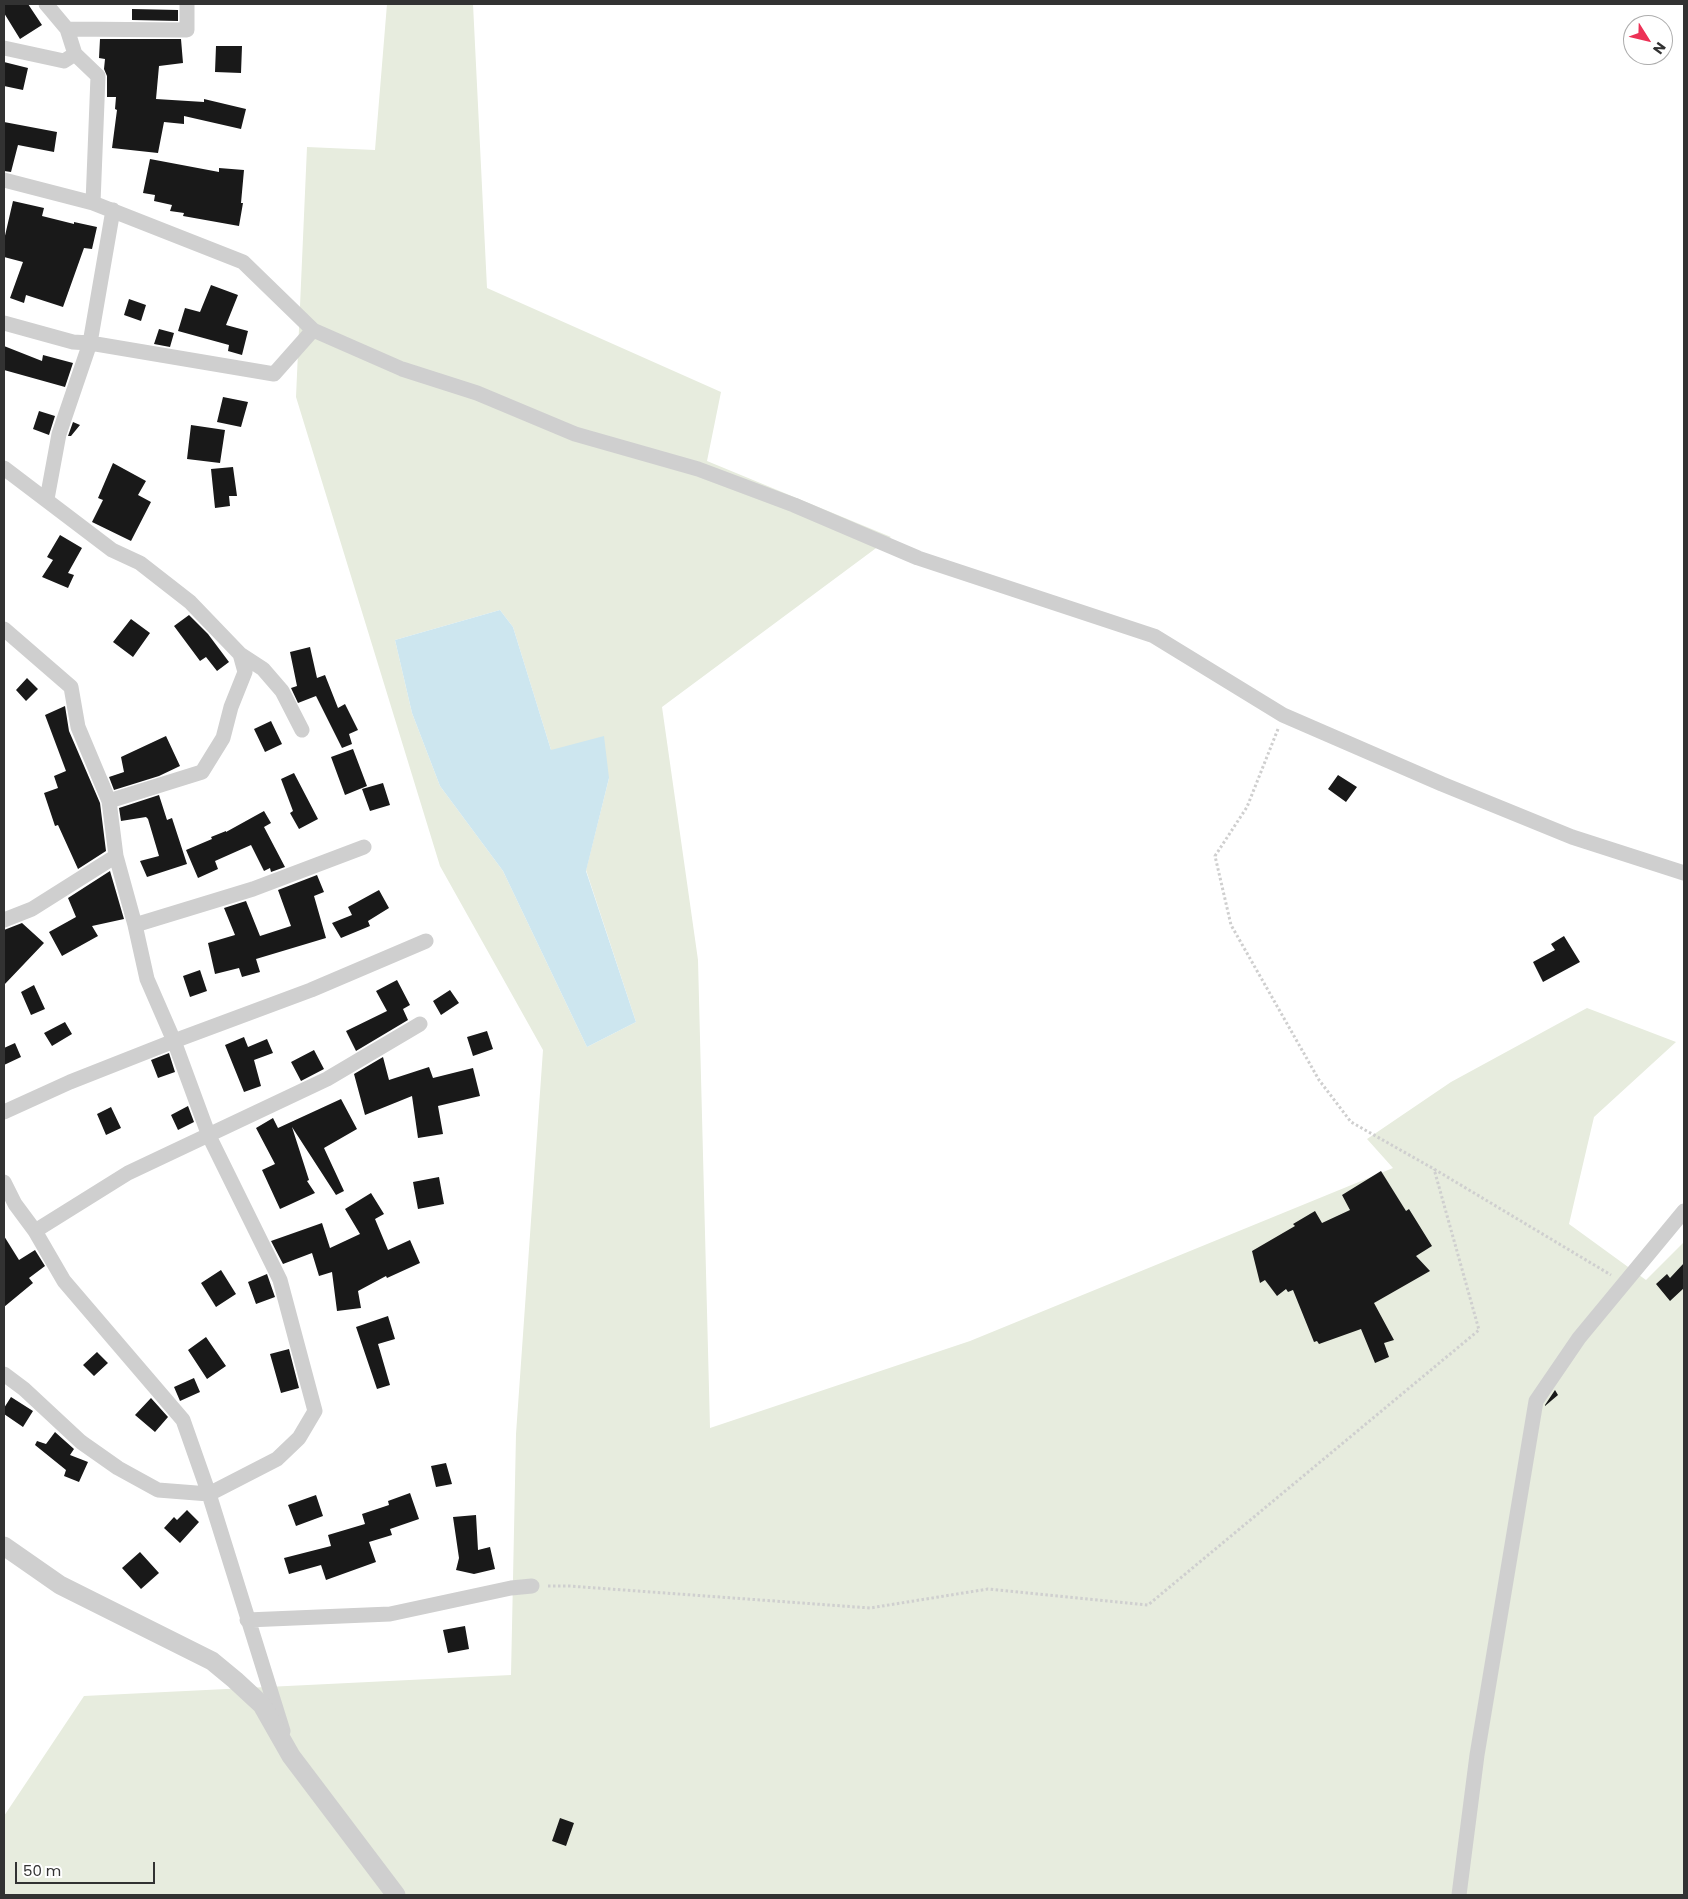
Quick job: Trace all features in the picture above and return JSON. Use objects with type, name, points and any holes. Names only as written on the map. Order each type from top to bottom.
[{"type":"street","points":[[46,4],[68,29],[75,54],[98,76],[93,203]]},
{"type":"street","points":[[68,29],[187,30],[187,4]]},
{"type":"street","points":[[4,48],[64,61],[75,54]]},
{"type":"street","points":[[4,180],[93,203],[243,262],[314,330],[402,369],[477,393],[575,434],[698,469],[794,505],[918,558],[1154,636],[1283,715],[1442,784],[1572,837],[1684,873]]},
{"type":"street","points":[[47,499],[59,434],[90,343],[113,210]]},
{"type":"street","points":[[4,323],[73,342],[90,343],[274,374],[314,330]]},
{"type":"street","points":[[4,468],[112,550],[140,563],[190,602],[240,654],[263,668],[282,690],[302,730]]},
{"type":"street","points":[[4,629],[71,687],[78,727],[109,801],[116,856],[135,925],[147,980],[174,1041],[208,1136],[280,1280],[314,1411],[299,1438],[277,1459],[209,1494],[158,1490],[118,1468],[81,1442],[24,1389],[4,1374]]},
{"type":"street","points":[[109,801],[202,772],[223,738],[231,707],[245,672],[240,654]]},
{"type":"street","points":[[135,925],[253,889],[364,847]]},
{"type":"street","points":[[4,920],[32,910],[116,856]]},
{"type":"street","points":[[4,1112],[70,1082],[311,990],[426,941]]},
{"type":"street","points":[[35,1231],[128,1173],[327,1079],[420,1024]]},
{"type":"street","points":[[4,1182],[15,1204],[35,1231],[64,1280],[183,1420],[209,1494],[291,1756]]},
{"type":"street","points":[[1459,1895],[1477,1755],[1536,1402],[1579,1338],[1684,1211]]},
{"type":"street","points":[[4,1546],[60,1585],[212,1661],[262,1705],[291,1756],[396,1895]]},
{"type":"street","points":[[247,1620],[390,1614],[511,1588],[532,1586]]},
{"type":"path","points":[[1283,715],[1247,807],[1215,856],[1231,925],[1319,1080],[1351,1122],[1434,1169],[1625,1283]]},
{"type":"path","points":[[532,1586],[570,1586],[870,1608],[988,1589],[1148,1604],[1479,1330],[1434,1169]]},
{"type":"shaded area","points":[[387,4],[473,4],[487,288],[721,392],[707,461],[891,537],[662,707],[698,960],[710,1428],[970,1341],[1393,1168],[1367,1139],[1451,1082],[1587,1008],[1676,1042],[1594,1117],[1569,1224],[1646,1280],[1684,1242],[1684,1895],[4,1895],[4,1816],[84,1696],[511,1675],[516,1434],[543,1050],[440,866],[296,397],[307,147],[375,150]],"holes":[[[500,610],[513,627],[551,750],[609,778],[586,870],[636,1022],[587,1047],[503,871],[440,786],[412,713],[395,640]]]},
{"type":"water","points":[[500,610],[513,627],[551,750],[604,736],[609,778],[586,871],[636,1022],[587,1047],[503,871],[440,786],[412,713],[395,640]]},
{"type":"building","points":[[4,4],[28,4],[42,25],[20,39],[4,13]]},
{"type":"building","points":[[132,9],[178,10],[178,21],[132,20]]},
{"type":"building","points":[[100,39],[181,39],[183,63],[159,66],[156,99],[204,102],[204,99],[246,109],[241,129],[184,116],[184,124],[164,122],[158,153],[112,148],[117,110],[115,109],[116,97],[107,97],[107,76],[104,69],[105,59],[99,58]]},
{"type":"building","points":[[216,46],[242,46],[241,73],[215,72]]},
{"type":"building","points":[[4,62],[28,68],[23,90],[4,86]]},
{"type":"building","points":[[4,122],[57,132],[54,152],[18,145],[11,172],[4,171]]},
{"type":"building","points":[[150,159],[219,172],[219,168],[244,170],[241,203],[243,203],[239,226],[183,216],[184,213],[170,211],[172,205],[154,201],[155,195],[143,193]]},
{"type":"building","points":[[13,201],[44,208],[42,216],[74,224],[74,222],[97,227],[92,249],[84,248],[63,307],[26,295],[24,303],[10,298],[23,262],[4,257],[4,240]]},
{"type":"building","points":[[211,285],[238,295],[226,325],[248,331],[242,355],[228,351],[229,345],[178,331],[185,308],[200,312]]},
{"type":"building","points":[[129,299],[146,305],[141,321],[124,315]]},
{"type":"building","points":[[159,329],[174,333],[170,347],[154,344]]},
{"type":"building","points":[[4,346],[42,361],[43,355],[73,363],[65,387],[4,370]]},
{"type":"building","points":[[223,397],[248,402],[241,427],[217,422]]},
{"type":"building","points":[[39,411],[55,416],[49,435],[33,429]]},
{"type":"building","points":[[73,422],[80,425],[71,436],[68,436]]},
{"type":"building","points":[[191,425],[225,430],[220,463],[187,459]]},
{"type":"building","points":[[113,463],[146,481],[138,495],[151,502],[131,541],[92,522],[103,500],[98,498]]},
{"type":"building","points":[[233,467],[237,496],[229,496],[230,506],[215,508],[211,469]]},
{"type":"building","points":[[60,535],[82,548],[68,573],[74,575],[68,588],[42,577],[53,560],[47,557]]},
{"type":"building","points":[[189,615],[208,634],[229,662],[217,671],[206,657],[200,661],[174,626]]},
{"type":"building","points":[[131,619],[150,633],[133,657],[113,642]]},
{"type":"building","points":[[310,647],[317,678],[325,675],[338,708],[345,704],[358,730],[349,734],[352,744],[342,748],[316,696],[298,703],[291,688],[297,686],[290,652]]},
{"type":"building","points":[[27,678],[38,689],[26,701],[16,690]]},
{"type":"building","points":[[65,706],[69,731],[100,803],[106,851],[78,869],[58,825],[55,826],[44,793],[58,788],[54,776],[66,771],[45,715]]},
{"type":"building","points":[[271,721],[282,744],[265,752],[254,729]]},
{"type":"building","points":[[166,736],[180,766],[159,776],[114,790],[109,777],[124,772],[121,757]]},
{"type":"building","points":[[353,749],[367,786],[345,795],[331,757]]},
{"type":"building","points":[[294,773],[318,819],[299,829],[290,813],[293,811],[281,779]]},
{"type":"building","points":[[1338,775],[1357,787],[1346,802],[1328,789]]},
{"type":"building","points":[[383,783],[390,805],[370,811],[362,789]]},
{"type":"building","points":[[159,795],[167,820],[172,818],[187,864],[147,877],[140,861],[159,856],[148,819],[146,817],[121,821],[119,808]]},
{"type":"building","points":[[264,811],[271,823],[264,827],[285,867],[271,872],[270,868],[264,871],[251,845],[215,861],[218,869],[198,878],[186,850],[212,839],[211,837],[226,832]]},
{"type":"building","points":[[110,871],[124,919],[92,926],[98,936],[62,956],[49,932],[76,917],[68,898]]},
{"type":"building","points":[[317,875],[324,892],[314,896],[326,938],[256,959],[260,972],[242,977],[239,968],[215,974],[208,943],[235,935],[224,908],[246,901],[260,936],[291,926],[278,890]]},
{"type":"building","points":[[379,890],[389,908],[368,921],[370,926],[341,938],[332,923],[352,915],[348,907]]},
{"type":"building","points":[[22,923],[44,943],[4,985],[4,930]]},
{"type":"building","points":[[1564,936],[1580,962],[1543,982],[1533,962],[1555,950],[1551,944]]},
{"type":"building","points":[[200,970],[207,991],[190,997],[183,976]]},
{"type":"building","points":[[397,980],[410,1005],[403,1009],[408,1020],[356,1051],[346,1031],[387,1011],[376,991]]},
{"type":"building","points":[[34,985],[45,1009],[31,1015],[21,992]]},
{"type":"building","points":[[450,990],[459,1003],[441,1015],[433,1001]]},
{"type":"building","points":[[65,1022],[72,1034],[52,1046],[44,1033]]},
{"type":"building","points":[[487,1031],[493,1049],[473,1056],[467,1037]]},
{"type":"building","points":[[244,1037],[248,1047],[267,1039],[273,1053],[254,1060],[261,1086],[244,1092],[225,1045]]},
{"type":"building","points":[[15,1043],[21,1057],[4,1065],[4,1048]]},
{"type":"building","points":[[314,1050],[324,1069],[301,1081],[291,1062]]},
{"type":"building","points":[[169,1053],[175,1072],[158,1078],[151,1060]]},
{"type":"building","points":[[383,1057],[389,1080],[429,1067],[433,1078],[473,1068],[480,1096],[438,1106],[443,1134],[418,1138],[412,1096],[365,1115],[354,1074]]},
{"type":"building","points":[[341,1099],[357,1129],[324,1148],[344,1191],[336,1195],[292,1127],[309,1180],[307,1181],[315,1193],[280,1209],[262,1170],[275,1164],[256,1128],[273,1118],[278,1128]]},
{"type":"building","points":[[188,1106],[194,1122],[178,1130],[171,1115]]},
{"type":"building","points":[[111,1107],[121,1128],[106,1135],[97,1114]]},
{"type":"building","points":[[1381,1171],[1406,1211],[1409,1209],[1432,1246],[1416,1256],[1430,1271],[1374,1303],[1394,1340],[1384,1343],[1389,1357],[1375,1363],[1361,1329],[1319,1344],[1317,1341],[1314,1342],[1293,1290],[1288,1292],[1286,1289],[1277,1296],[1265,1280],[1260,1283],[1252,1251],[1295,1226],[1293,1224],[1315,1211],[1322,1223],[1350,1210],[1342,1195]]},
{"type":"building","points":[[439,1177],[444,1204],[418,1209],[413,1182]]},
{"type":"building","points":[[371,1193],[384,1214],[375,1219],[388,1250],[410,1240],[420,1263],[387,1278],[386,1276],[358,1291],[361,1308],[337,1311],[332,1272],[319,1276],[312,1253],[283,1264],[271,1241],[322,1223],[330,1248],[360,1234],[345,1209]]},
{"type":"building","points":[[4,1236],[19,1260],[35,1250],[45,1266],[29,1278],[33,1283],[4,1307]]},
{"type":"building","points":[[1684,1263],[1684,1288],[1670,1301],[1656,1284],[1667,1274],[1670,1278]]},
{"type":"building","points":[[221,1270],[236,1294],[216,1307],[201,1283]]},
{"type":"building","points":[[267,1274],[275,1297],[256,1304],[248,1282]]},
{"type":"building","points":[[388,1316],[395,1339],[378,1344],[390,1385],[377,1389],[356,1327]]},
{"type":"building","points":[[206,1337],[226,1366],[207,1379],[188,1350]]},
{"type":"building","points":[[289,1349],[299,1388],[281,1393],[270,1354]]},
{"type":"building","points":[[97,1352],[108,1363],[94,1376],[83,1365]]},
{"type":"building","points":[[194,1378],[200,1392],[180,1401],[174,1387]]},
{"type":"building","points":[[1555,1390],[1558,1395],[1545,1406],[1545,1405]]},
{"type":"building","points":[[11,1397],[33,1411],[23,1427],[4,1414],[4,1408]]},
{"type":"building","points":[[151,1398],[168,1417],[155,1432],[135,1415]]},
{"type":"building","points":[[55,1432],[74,1449],[70,1455],[88,1462],[79,1482],[64,1476],[66,1470],[35,1445],[37,1441],[46,1444]]},
{"type":"building","points":[[446,1463],[452,1484],[436,1487],[431,1466]]},
{"type":"building","points":[[410,1493],[419,1519],[390,1529],[392,1535],[369,1542],[376,1562],[326,1580],[321,1565],[289,1574],[284,1558],[331,1546],[328,1535],[365,1524],[362,1514],[389,1505],[388,1501]]},
{"type":"building","points":[[316,1495],[323,1516],[296,1526],[288,1505]]},
{"type":"building","points":[[187,1510],[199,1522],[180,1543],[164,1528],[174,1517],[177,1520]]},
{"type":"building","points":[[476,1515],[478,1550],[490,1547],[495,1569],[474,1574],[456,1570],[459,1558],[453,1517]]},
{"type":"building","points":[[140,1552],[159,1573],[141,1589],[122,1568]]},
{"type":"building","points":[[465,1626],[469,1649],[448,1653],[443,1630]]},
{"type":"building","points":[[560,1818],[574,1823],[566,1846],[552,1841]]}]
